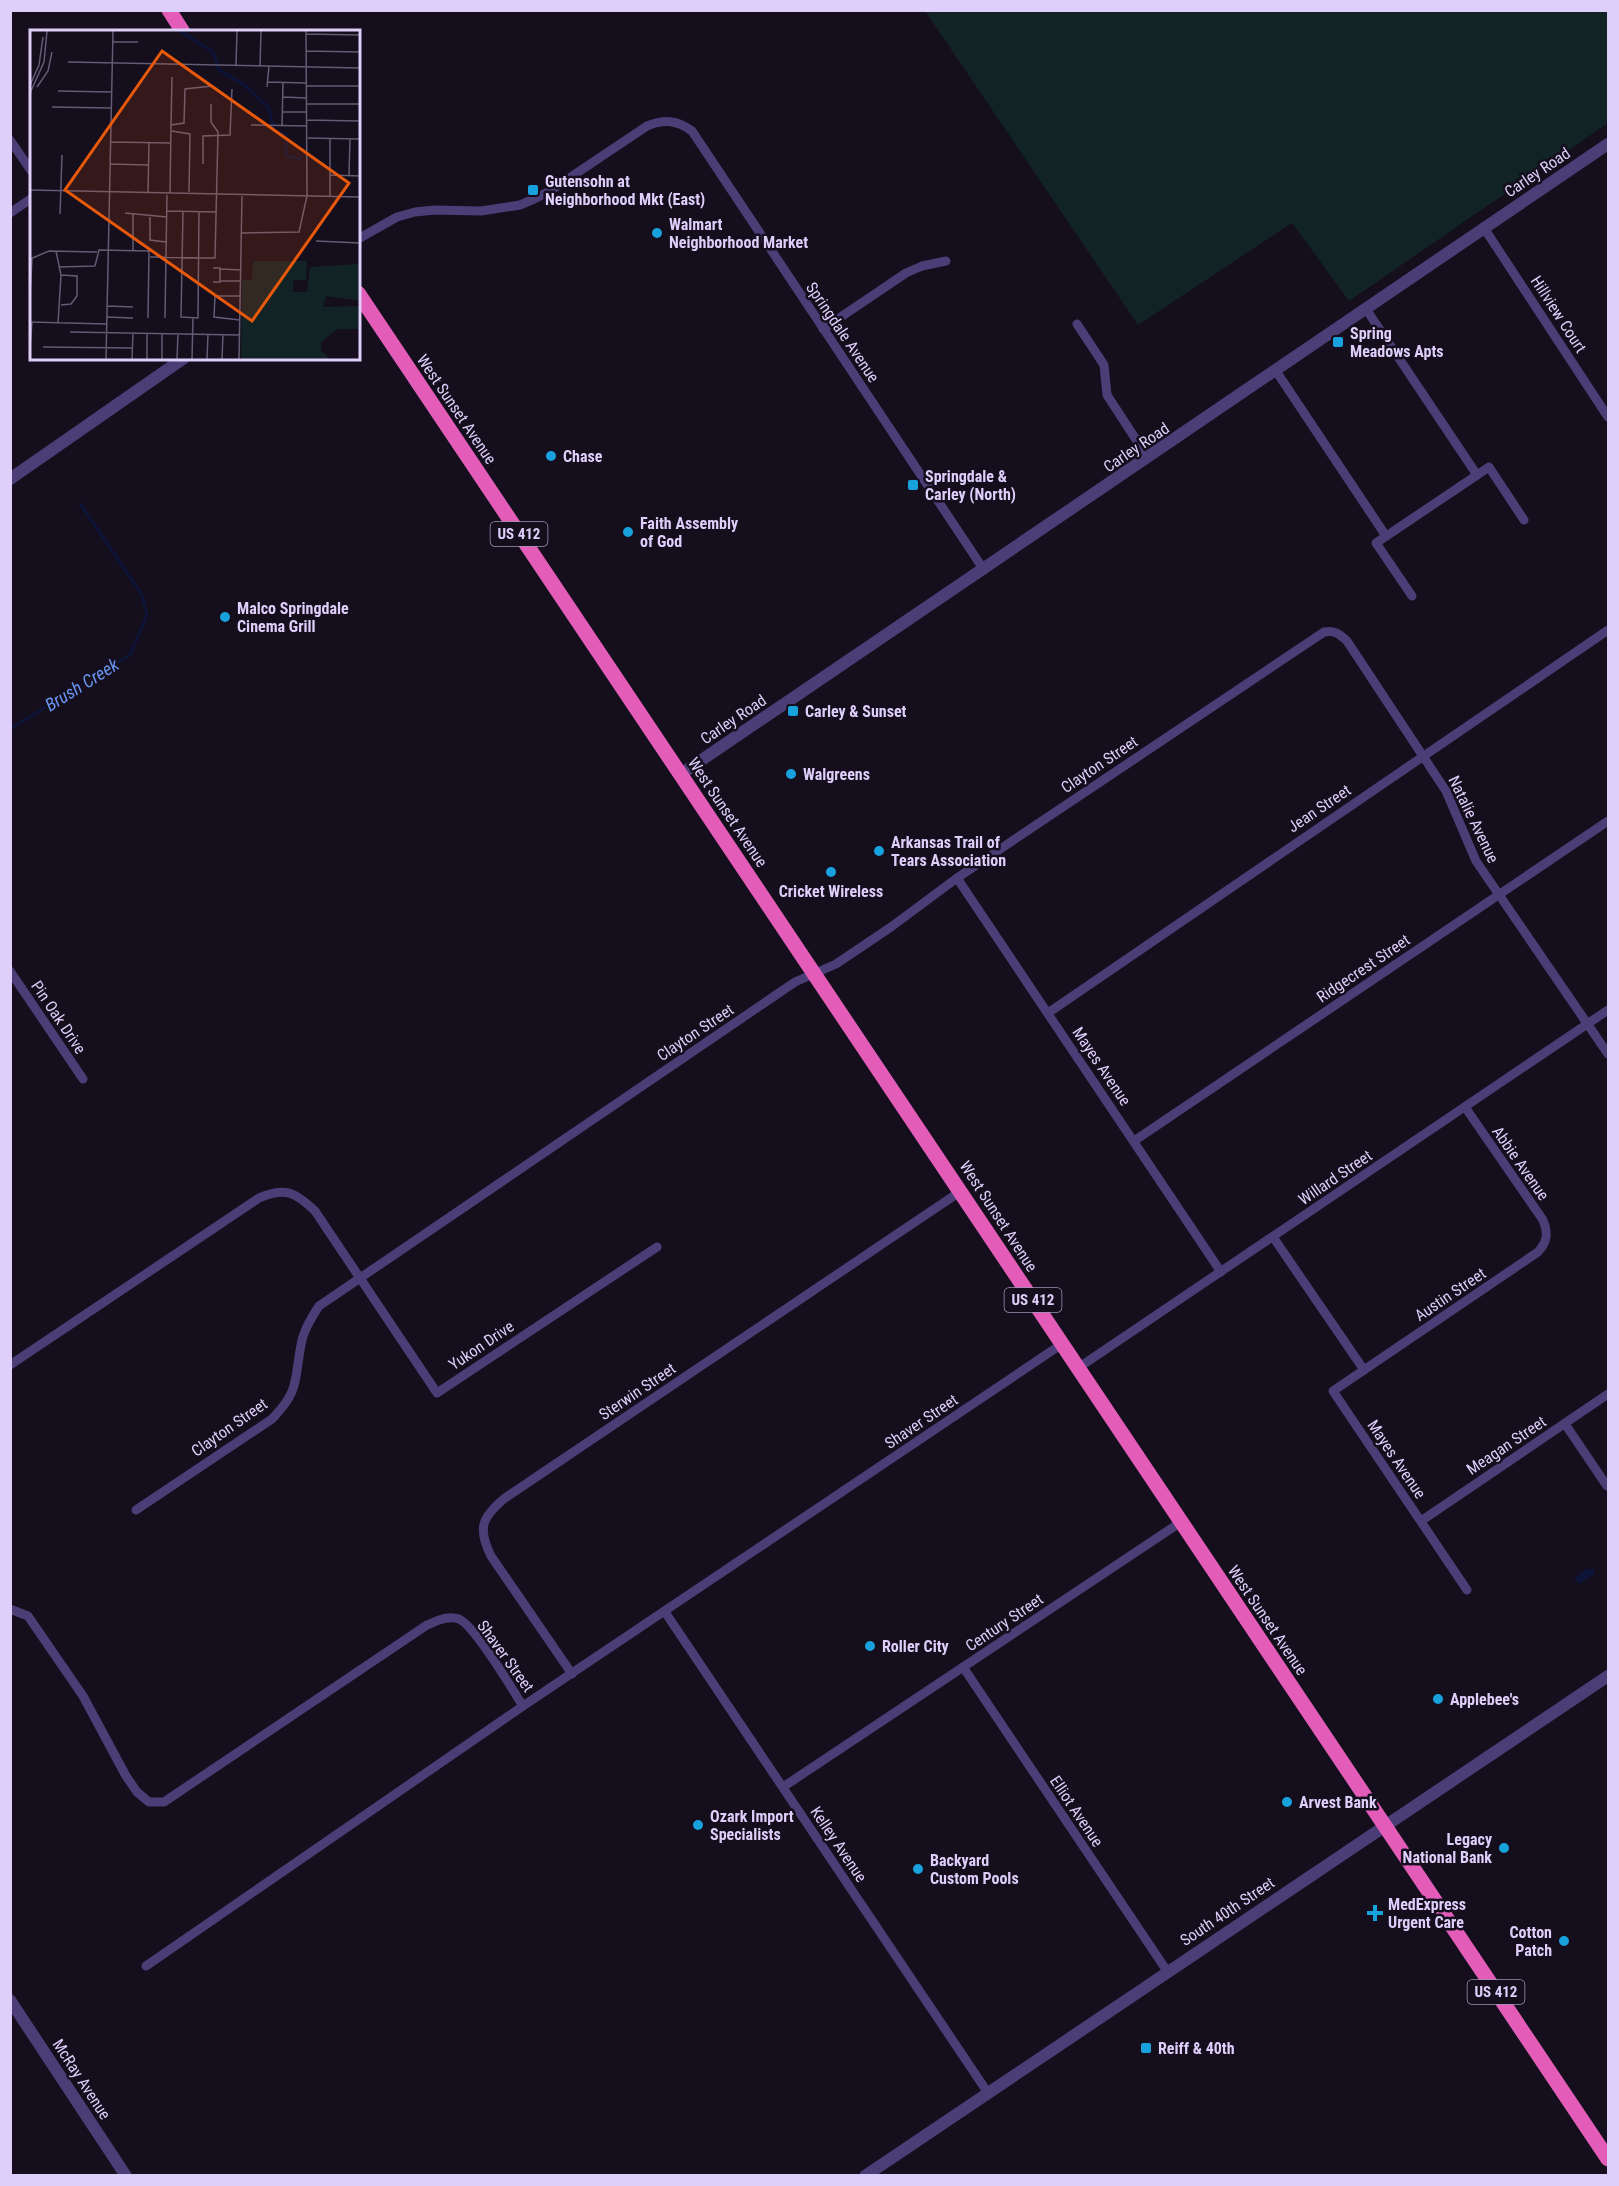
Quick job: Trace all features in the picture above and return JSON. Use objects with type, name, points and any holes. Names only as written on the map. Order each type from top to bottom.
[{"type":"highway","points":[[169,10],[182,30]]},
{"type":"highway","name":"West Sunset Avenue","points":[[360,296],[1608,2159]]},
{"type":"street","name":"Springdale Avenue","points":[[360,238],[397,217],[415,212],[481,211],[520,205],[550,191],[647,126],[659,121],[682,123],[692,131],[984,570]]},
{"type":"street","points":[[10,141],[30,169]]},
{"type":"street","name":"Carley Road","points":[[681,774],[1608,144]]},
{"type":"street","points":[[10,213],[30,199]]},
{"type":"street","name":"Hillview Court","points":[[1484,228],[1608,417]]},
{"type":"street","points":[[823,329],[906,273],[922,266],[946,261]]},
{"type":"street","points":[[1366,309],[1478,475]]},
{"type":"street","points":[[1077,324],[1104,364],[1107,395],[1148,458]]},
{"type":"street","points":[[10,479],[181,360]]},
{"type":"street","points":[[1276,371],[1386,536]]},
{"type":"street","points":[[1412,596],[1376,543],[1386,536],[1488,467],[1524,520]]},
{"type":"street","name":"Jean Street","points":[[1048,1013],[1608,630]]},
{"type":"street","name":"Natalie Avenue","points":[[1332,631],[1347,641],[1423,755],[1455,808],[1468,846],[1476,861],[1608,1054]]},
{"type":"street","name":"Clayton Street","points":[[136,1510],[272,1419],[283,1407],[292,1393],[298,1375],[301,1344],[308,1324],[319,1306],[795,982],[836,964],[957,878],[1317,636],[1332,631]]},
{"type":"street","name":"Ridgecrest Street","points":[[1134,1141],[1608,821]]},
{"type":"street","name":"Mayes Avenue","points":[[957,878],[1221,1272]]},
{"type":"street","name":"Pin Oak Drive","points":[[10,971],[83,1079]]},
{"type":"street","name":"Willard Street","points":[[1078,1368],[1608,1010]]},
{"type":"street","name":"Abbie Avenue","points":[[1465,1107],[1543,1220],[1547,1238]]},
{"type":"street","name":"Sterwin Street","points":[[572,1674],[491,1556],[483,1540],[483,1525],[490,1511],[505,1498],[961,1191]]},
{"type":"street","points":[[10,1365],[260,1198],[274,1192],[289,1192],[301,1197],[315,1211],[360,1277]]},
{"type":"street","points":[[1273,1237],[1364,1370]]},
{"type":"street","name":"Austin Street","points":[[1364,1370],[1538,1252],[1547,1238]]},
{"type":"street","name":"Yukon Drive","points":[[360,1277],[437,1393],[657,1246]]},
{"type":"street","name":"Shaver Street","points":[[10,1609],[28,1616],[83,1696],[137,1792],[149,1802],[164,1802],[427,1625],[444,1618],[459,1619],[472,1630],[523,1706],[1062,1344]]},
{"type":"street","name":"Mayes Avenue","points":[[1364,1370],[1333,1391],[1467,1590]]},
{"type":"street","name":"Meagan Street","points":[[1421,1521],[1608,1394]]},
{"type":"street","points":[[1565,1424],[1607,1486]]},
{"type":"street","name":"Century Street","points":[[783,1787],[1181,1522]]},
{"type":"street","name":"Kelley Avenue","points":[[665,1612],[988,2092]]},
{"type":"street","name":"Elliot Avenue","points":[[963,1667],[1167,1971]]},
{"type":"street","name":"South 40th Street","points":[[865,2175],[1608,1676]]},
{"type":"street","points":[[146,1966],[523,1706]]},
{"type":"street","name":"McRay Avenue","points":[[10,2000],[126,2175]]},
{"type":"shaded area","points":[[925,11],[1608,11],[1608,123],[1349,301],[1292,223],[1138,325]]},
{"type":"water","points":[[1586,1569],[1593,1569],[1595,1574],[1579,1584],[1574,1578]]},
{"type":"waterway","name":"Brush Creek","points":[[10,729],[130,655],[147,615],[142,595],[81,505]]},
{"type":"place","name":"Gutensohn at Neighborhood Mkt (East)","points":[[533,190]]},
{"type":"place","name":"Walmart Neighborhood Market","points":[[657,233]]},
{"type":"place","name":"Spring Meadows Apts","points":[[1338,342]]},
{"type":"place","name":"Chase","points":[[551,456]]},
{"type":"place","name":"Springdale & Carley (North)","points":[[913,485]]},
{"type":"place","name":"Faith Assembly of God","points":[[628,532]]},
{"type":"place","name":"Malco Springdale Cinema Grill","points":[[225,617]]},
{"type":"place","name":"Carley & Sunset","points":[[793,711]]},
{"type":"place","name":"Walgreens","points":[[791,774]]},
{"type":"place","name":"Arkansas Trail of Tears Association","points":[[879,851]]},
{"type":"place","name":"Cricket Wireless","points":[[831,872]]},
{"type":"place","name":"Roller City","points":[[870,1646]]},
{"type":"place","name":"Applebee's","points":[[1438,1699]]},
{"type":"place","name":"Arvest Bank","points":[[1287,1802]]},
{"type":"place","name":"Ozark Import Specialists","points":[[698,1825]]},
{"type":"place","name":"Legacy National Bank","points":[[1504,1848]]},
{"type":"place","name":"Backyard Custom Pools","points":[[918,1869]]},
{"type":"place","name":"MedExpress Urgent Care","points":[[1375,1913]]},
{"type":"place","name":"Cotton Patch","points":[[1564,1941]]},
{"type":"place","name":"Reiff & 40th","points":[[1146,2048]]}]
